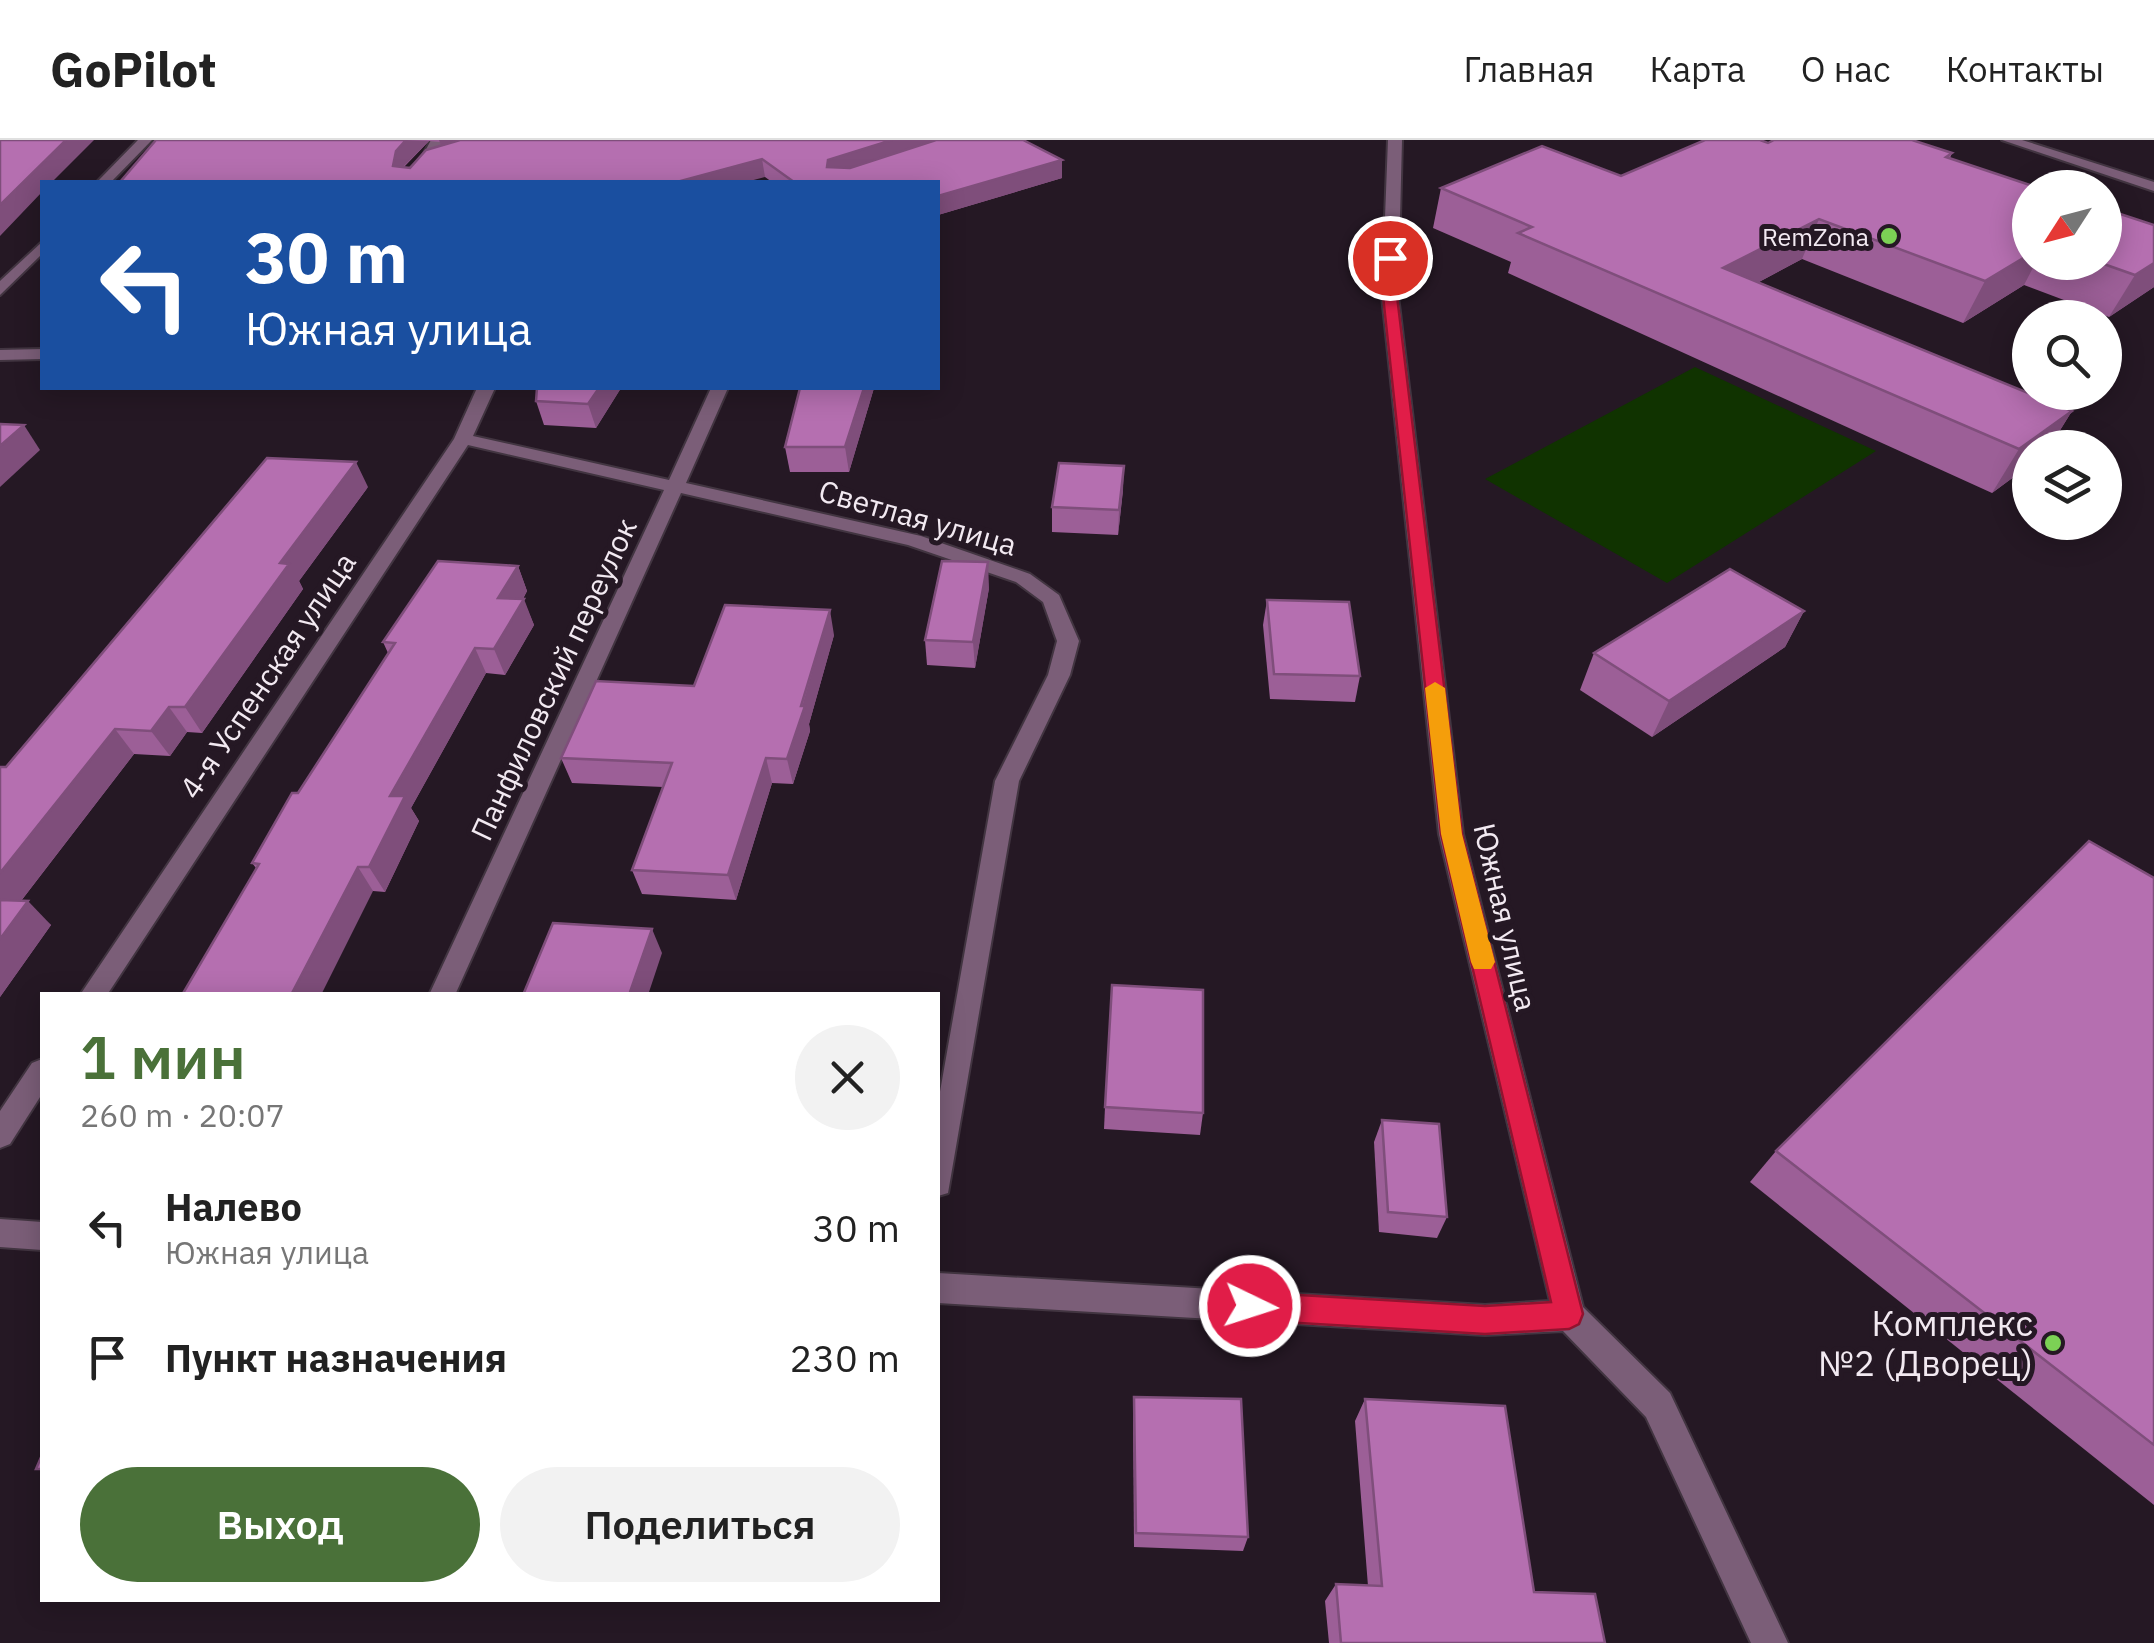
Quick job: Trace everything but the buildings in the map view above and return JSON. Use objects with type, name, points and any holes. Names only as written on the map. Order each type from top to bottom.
[{"type":"street","points":[[106,180],[145,140]]},
{"type":"street","points":[[410,180],[410,174],[426,161],[438,140]]},
{"type":"street","name":"Южная улица","points":[[1395,140],[1390,296],[1452,834],[1569,1314]]},
{"type":"street","points":[[2009,140],[2154,186]]},
{"type":"street","points":[[426,161],[442,157]]},
{"type":"street","points":[[0,290],[40,248]]},
{"type":"street","points":[[0,356],[40,354]]},
{"type":"street","name":"4-я Успенская улица","points":[[95,992],[463,439],[485,390]]},
{"type":"street","name":"Панфиловский переулок","points":[[443,992],[719,390]]},
{"type":"street","name":"Светлая улица","points":[[463,439],[914,540],[1023,578],[1052,599],[1068,642],[1059,674],[1007,781],[940,1170]]},
{"type":"street","points":[[0,1135],[40,1074]]},
{"type":"street","points":[[0,1233],[40,1236]]},
{"type":"street","points":[[940,1288],[1485,1320],[1569,1314],[1658,1405],[1770,1643]]},
{"type":"green space","points":[[1695,367],[1876,451],[1667,583],[1485,479]]},
{"type":"slow traffic","points":[[1435,688],[1452,834],[1483,962]]},
{"type":"place","name":"RemZona","points":[[1889,236]]},
{"type":"place","name":"Комплекс №2 (Дворец)","points":[[2053,1343]]},
{"type":"route","points":[[1250,1306],[1485,1320],[1569,1314],[1452,834],[1390,296],[1390,258]]}]
